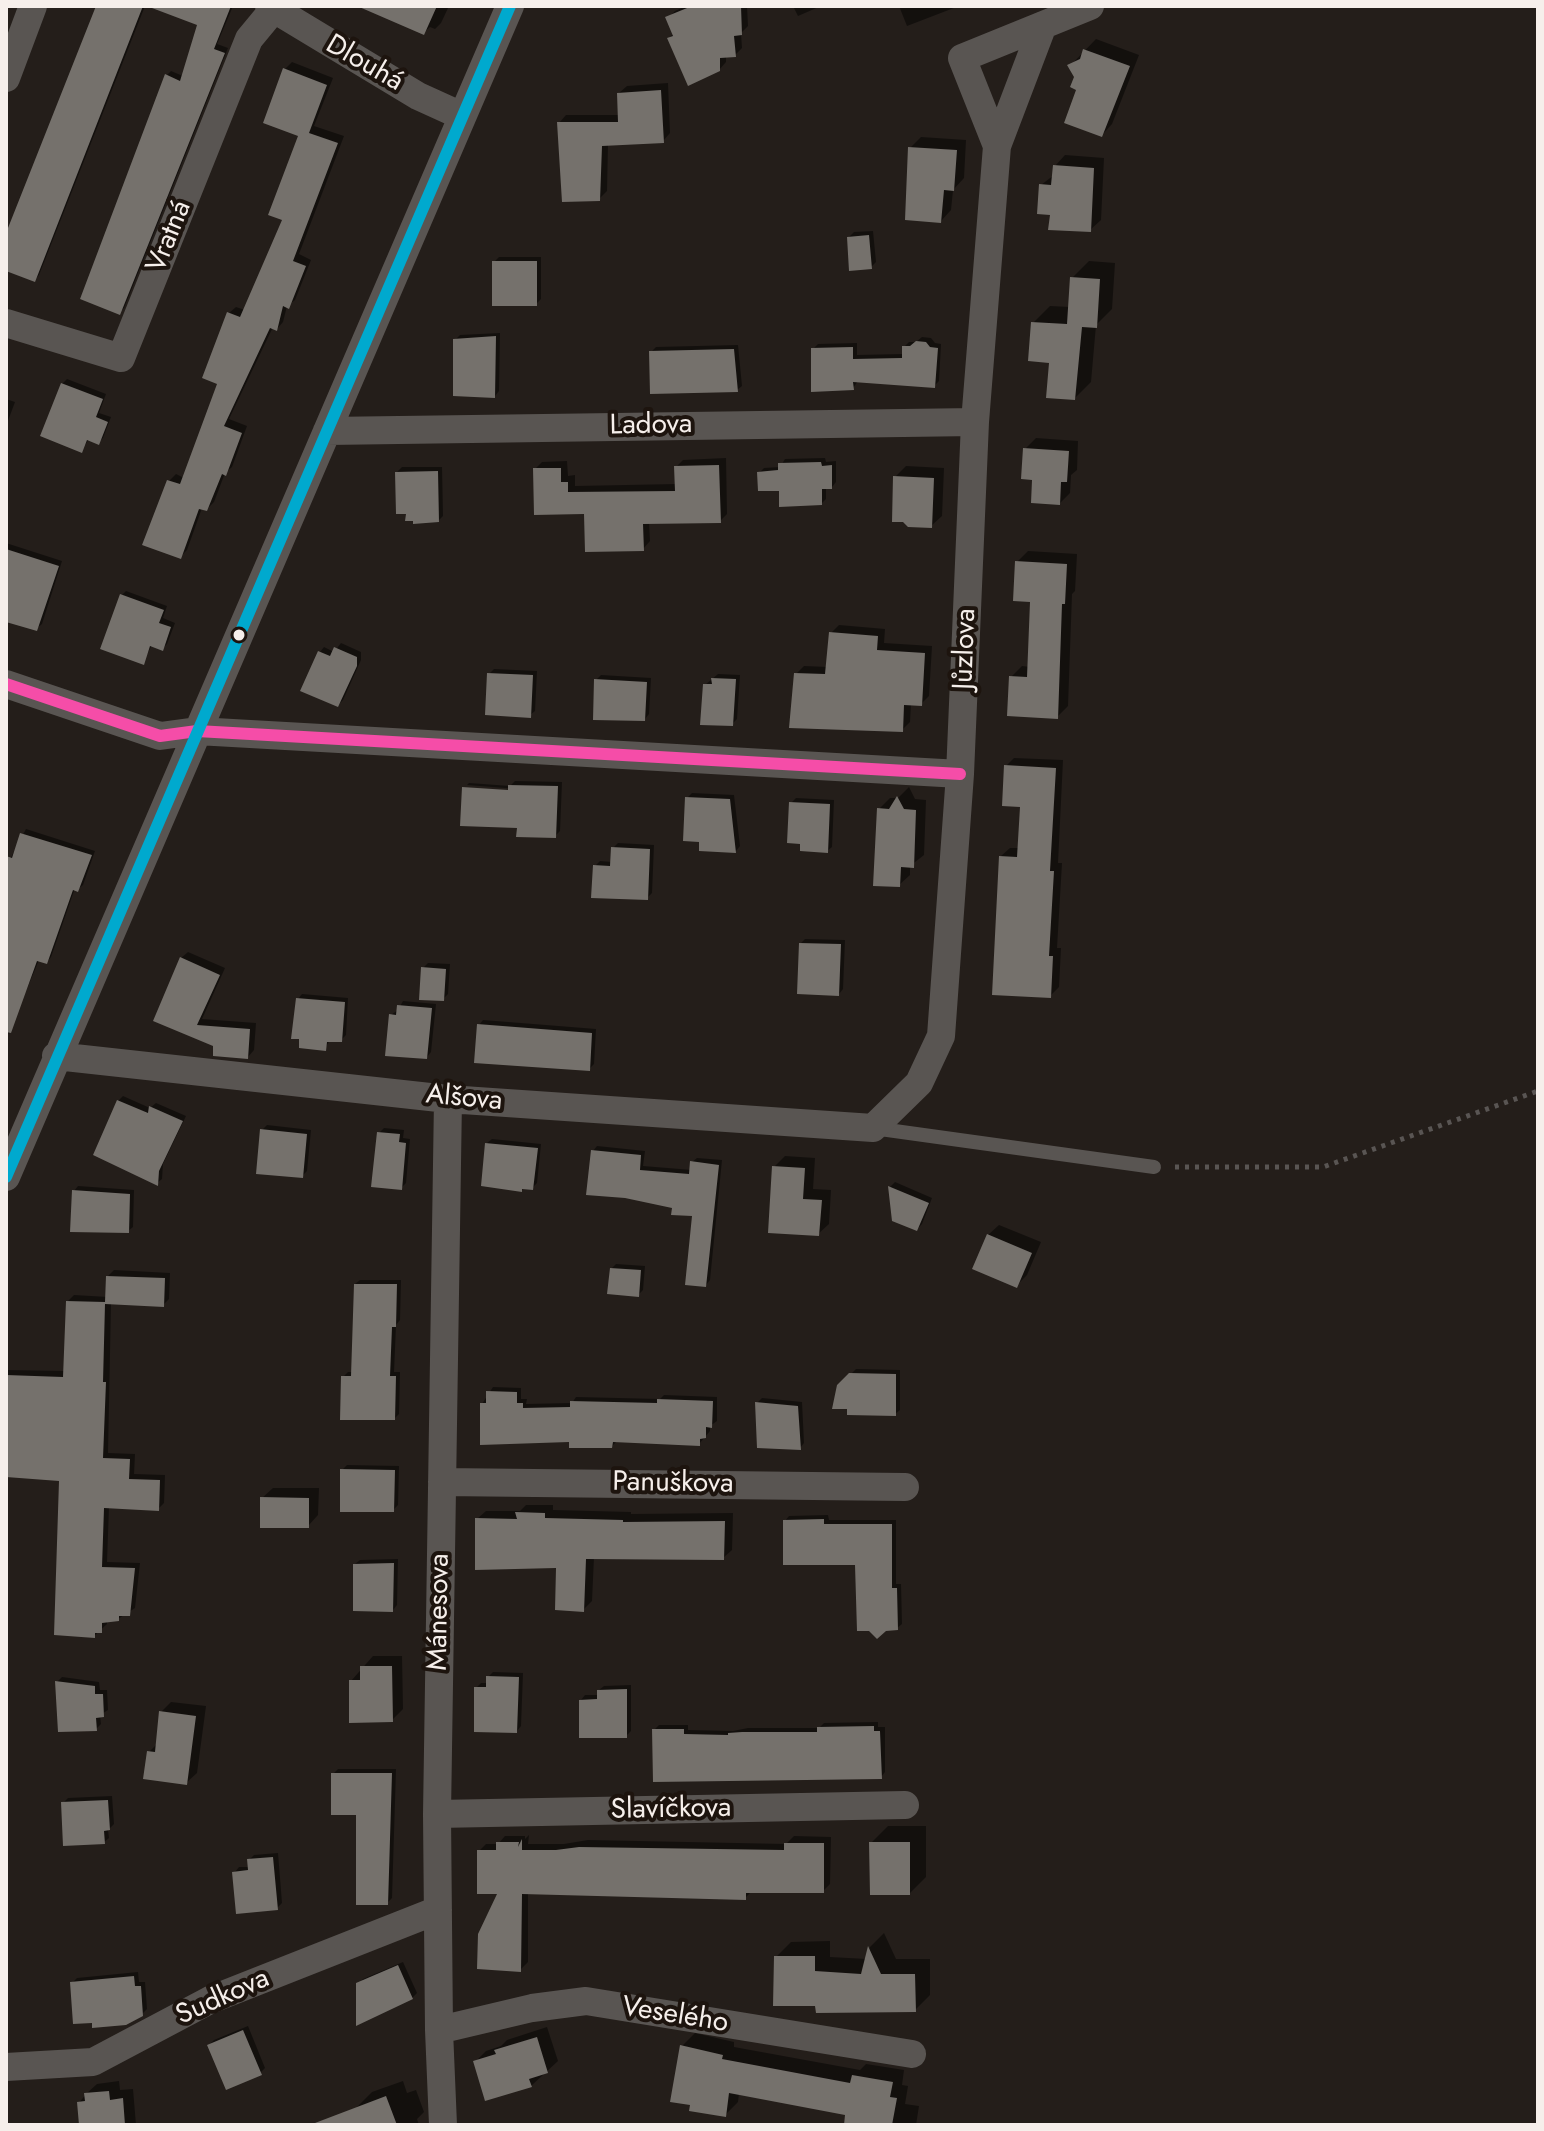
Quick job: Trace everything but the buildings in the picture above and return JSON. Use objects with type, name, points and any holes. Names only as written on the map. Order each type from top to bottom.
[{"type":"street","points":[[6,78],[33,6]]},
{"type":"street","points":[[6,1177],[510,6]]},
{"type":"street","name":"Jůzlova","points":[[997,146],[962,58],[1090,6]]},
{"type":"street","name":"Dlouhá","points":[[271,8],[418,96],[462,116]]},
{"type":"street","name":"Vratná","points":[[6,323],[121,358],[249,39],[271,8]]},
{"type":"street","name":"Jůzlova","points":[[873,1128],[919,1083],[941,1036],[960,774],[975,422],[997,146],[1043,25]]},
{"type":"street","name":"Ladova","points":[[327,431],[975,422]]},
{"type":"street","points":[[6,684],[160,736],[197,731],[960,774]]},
{"type":"street","name":"Alšova","points":[[56,1056],[448,1099],[873,1128]]},
{"type":"street","name":"Mánesova","points":[[443,2125],[437,1814],[448,1099]]},
{"type":"street","name":"Panuškova","points":[[442,1482],[905,1487]]},
{"type":"street","name":"Slavíčkova","points":[[437,1814],[905,1805]]},
{"type":"street","name":"Sudkova","points":[[6,2067],[93,2062],[210,2000],[438,1910]]},
{"type":"street","name":"Veselého","points":[[439,2030],[532,2008],[586,2001],[912,2054]]},
{"type":"lane","points":[[873,1128],[1154,1167]]},
{"type":"path","points":[[1154,1167],[1323,1167],[1538,1091]]},
{"type":"transit line","points":[[6,1177],[510,6]]},
{"type":"transit line","points":[[6,684],[160,736],[197,731],[960,774]]}]
